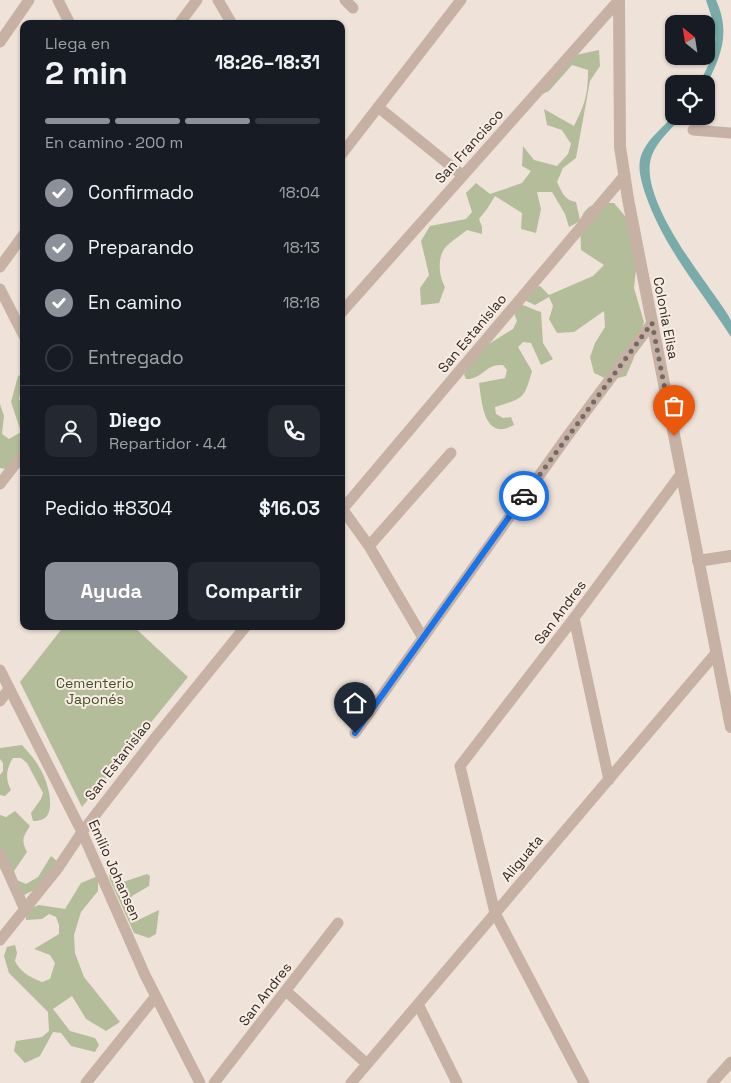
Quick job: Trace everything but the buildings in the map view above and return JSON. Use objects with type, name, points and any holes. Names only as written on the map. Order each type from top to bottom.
[{"type":"street","points":[[0,42],[29,0]]},
{"type":"street","points":[[58,0],[68,20]]},
{"type":"street","points":[[182,20],[196,0]]},
{"type":"street","points":[[218,0],[230,20]]},
{"type":"street","points":[[345,150],[461,0]]},
{"type":"street","name":"Colonia Elisa","points":[[619,0],[620,147],[628,199],[731,727]]},
{"type":"street","name":"San Francisco","points":[[345,308],[619,0]]},
{"type":"street","points":[[378,107],[462,175]]},
{"type":"street","points":[[693,130],[731,133]]},
{"type":"street","name":"San Estanislao","points":[[345,505],[625,174]]},
{"type":"street","points":[[0,267],[20,240]]},
{"type":"street","points":[[0,289],[20,328]]},
{"type":"street","points":[[355,733],[566,438],[652,323]]},
{"type":"street","points":[[369,546],[451,453]]},
{"type":"street","points":[[0,484],[20,458]]},
{"type":"street","name":"San Andres","points":[[495,913],[460,766],[574,618],[681,474]]},
{"type":"street","points":[[345,513],[369,546],[424,638]]},
{"type":"street","points":[[698,561],[731,556]]},
{"type":"street","points":[[574,618],[609,780]]},
{"type":"street","name":"San Estanislao","points":[[0,940],[65,859],[82,832],[154,738],[243,630]]},
{"type":"street","name":"Aliguata","points":[[351,1083],[716,654]]},
{"type":"street","name":"Emilio Johansen","points":[[0,670],[82,832],[156,996],[200,1083]]},
{"type":"street","points":[[0,701],[9,689]]},
{"type":"street","points":[[0,854],[25,910]]},
{"type":"street","points":[[495,913],[584,1083]]},
{"type":"street","name":"San Andres","points":[[214,1083],[338,923]]},
{"type":"street","points":[[286,991],[367,1064]]},
{"type":"street","points":[[86,1083],[156,996]]},
{"type":"street","points":[[418,1004],[457,1083]]},
{"type":"street","points":[[712,1083],[731,1062]]},
{"type":"green space","points":[[599,50],[600,66],[590,81],[576,158],[563,168],[557,182],[566,197],[576,202],[580,220],[586,210],[597,203],[614,203],[640,234],[634,288],[644,322],[633,360],[626,376],[609,380],[594,373],[590,357],[595,343],[605,327],[604,311],[574,332],[557,333],[549,319],[553,306],[549,297],[535,305],[522,299],[524,289],[540,286],[549,295],[593,276],[604,265],[581,250],[580,221],[569,227],[565,214],[552,192],[537,192],[541,209],[536,233],[521,229],[522,213],[495,196],[479,219],[482,234],[467,230],[442,252],[440,268],[441,278],[445,287],[439,303],[421,305],[420,288],[429,275],[421,241],[430,226],[466,219],[472,212],[466,193],[476,183],[490,194],[522,183],[531,171],[522,166],[523,146],[534,160],[557,166],[568,154],[571,144],[562,130],[547,125],[544,109],[574,126],[585,99],[588,70],[572,65],[549,91],[534,98],[566,57]]},
{"type":"green space","points":[[518,304],[541,312],[543,343],[553,359],[541,365],[531,343],[523,342],[518,347],[532,371],[527,388],[521,396],[511,402],[495,407],[496,414],[503,418],[511,417],[514,425],[504,429],[496,428],[486,418],[479,383],[505,378],[507,370],[503,365],[497,365],[477,377],[466,379],[464,374],[476,352],[513,329],[517,321],[514,313]]},
{"type":"green space","points":[[20,375],[20,429],[11,402],[18,376]]},
{"type":"green space","points":[[0,404],[4,416],[2,434],[9,439],[20,433],[20,453],[6,469],[0,468]]},
{"type":"green space","name":"Cementerio Japonés","points":[[61,630],[137,630],[188,677],[82,807],[20,682]]},
{"type":"green space","points":[[22,745],[37,764],[49,791],[49,811],[43,819],[33,821],[31,813],[43,793],[27,763],[21,758],[13,758],[9,766],[7,778],[11,790],[5,796],[0,795],[0,775],[3,771],[3,763],[0,759],[0,748]]},
{"type":"green space","points":[[15,811],[30,826],[24,839],[27,852],[14,871],[17,880],[26,884],[38,877],[51,856],[57,861],[40,887],[24,895],[5,877],[0,868],[0,815],[6,817]]},
{"type":"green space","points":[[109,871],[123,882],[147,874],[150,876],[149,886],[132,896],[131,915],[136,921],[159,910],[156,934],[149,938],[134,933],[110,880]]},
{"type":"green space","points":[[98,876],[98,891],[81,912],[74,935],[75,953],[84,977],[120,1022],[106,1031],[86,1019],[72,996],[53,1009],[70,1031],[95,1038],[99,1045],[95,1052],[71,1046],[61,1033],[53,1032],[40,1056],[25,1063],[14,1051],[16,1041],[42,1037],[49,1031],[48,1012],[9,973],[4,956],[7,947],[15,945],[17,953],[15,961],[26,974],[42,982],[50,979],[55,963],[50,955],[34,949],[59,934],[59,925],[56,917],[49,914],[42,919],[26,920],[25,910],[39,905],[65,909],[81,883]]},
{"type":"water","points":[[706,0],[716,0],[723,23],[722,44],[720,54],[711,75],[703,75],[708,65],[715,65],[715,15],[711,15]]},
{"type":"water","points":[[665,124],[675,125],[662,139],[652,155],[650,170],[652,186],[667,223],[689,259],[730,318],[731,337],[672,250],[645,193],[640,173],[640,160],[645,147]]},
{"type":"way so far","points":[[524,496],[652,323],[674,436]]},
{"type":"route","points":[[355,733],[524,496]]}]
